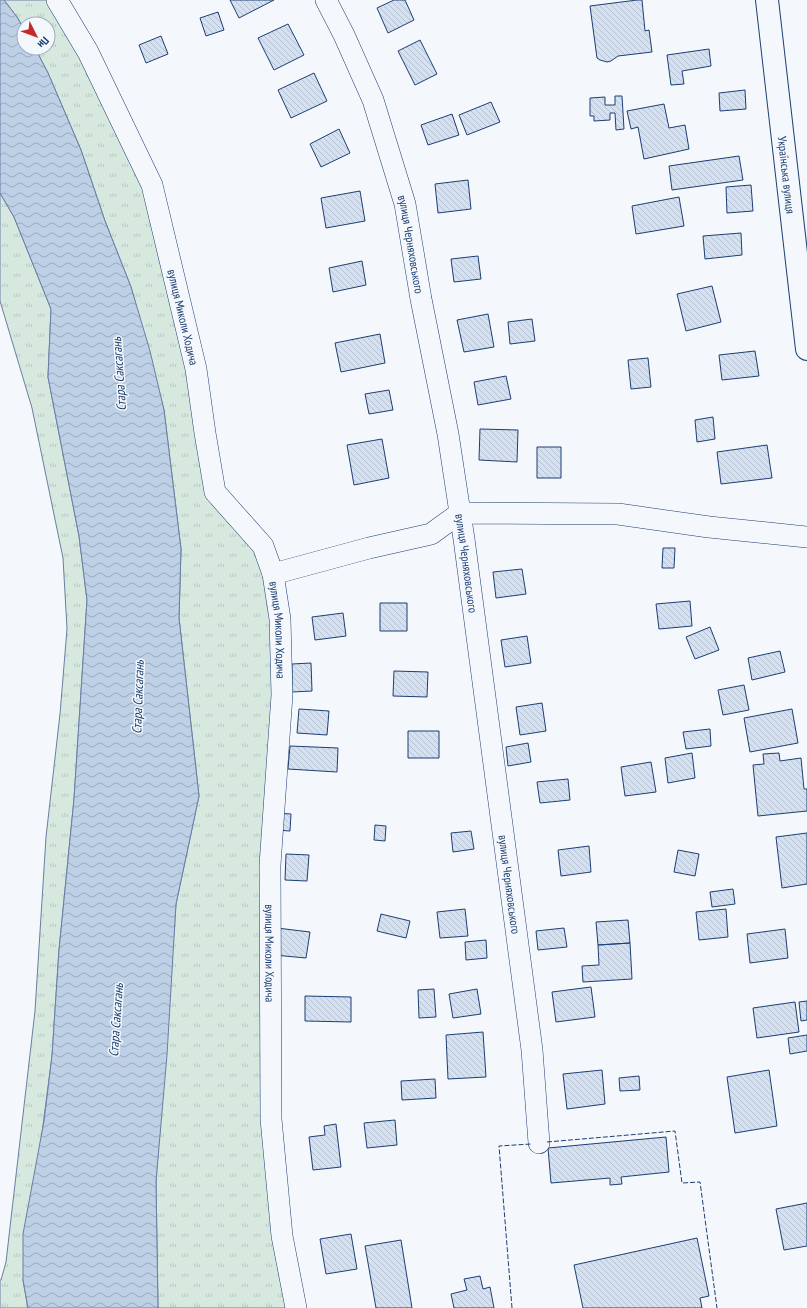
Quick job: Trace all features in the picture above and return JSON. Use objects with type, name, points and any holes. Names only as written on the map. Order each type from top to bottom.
[{"type":"street","name":"вулиця Миколи Ходича","points":[[56,0],[88,52],[152,185],[196,369],[215,492],[262,546],[273,574],[280,619],[282,695],[270,865],[271,1119],[282,1236],[296,1308]]},
{"type":"street","name":"вулиця Черняховського","points":[[326,0],[344,35],[373,100],[405,204],[421,299],[448,434],[460,513],[532,1050],[539,1143]]},
{"type":"street","name":"Українська вулиця","points":[[767,0],[807,349]]},
{"type":"street","points":[[273,574],[369,548],[432,534],[460,513],[618,514],[716,528],[807,537]]},
{"type":"green space","points":[[4,0],[57,0],[152,185],[215,492],[273,574],[271,1119],[296,1308],[158,1308],[156,1181],[176,904],[199,796],[179,618],[181,549],[164,410],[131,287],[105,221],[81,150],[39,56],[56,56],[56,16],[16,16]]},
{"type":"green space","points":[[0,193],[14,217],[51,309],[48,377],[79,536],[87,600],[74,799],[59,950],[52,1056],[23,1280],[28,1308],[0,1308],[0,1280],[6,1262],[35,1011],[46,837],[60,714],[67,629],[63,558],[32,408],[0,301]]},
{"type":"water","name":"Стара Саксагань","points":[[0,0],[4,0],[16,16],[16,56],[39,56],[48,73],[81,150],[105,221],[131,287],[150,351],[164,410],[181,549],[179,618],[199,796],[176,904],[167,1055],[156,1181],[158,1308],[28,1308],[23,1280],[23,1234],[44,1121],[52,1056],[59,950],[74,799],[87,600],[79,536],[48,377],[51,309],[14,217],[0,193]]},
{"type":"building","points":[[230,0],[274,0],[239,18]]},
{"type":"building","points":[[394,0],[405,0],[414,20],[388,33],[377,8]]},
{"type":"building","points":[[642,0],[645,31],[649,30],[652,52],[618,56],[607,62],[600,60],[597,58],[590,6]]},
{"type":"building","points":[[218,12],[224,30],[206,36],[200,18]]},
{"type":"building","points":[[288,24],[304,55],[274,70],[258,38]]},
{"type":"building","points":[[161,36],[168,54],[146,63],[139,45]]},
{"type":"building","points":[[420,40],[437,74],[415,85],[398,51]]},
{"type":"building","points":[[709,49],[711,66],[682,71],[684,84],[671,85],[667,55]]},
{"type":"building","points":[[314,73],[327,101],[291,118],[278,90]]},
{"type":"building","points":[[745,90],[746,109],[720,111],[719,93]]},
{"type":"building","points":[[615,96],[622,96],[624,129],[616,130],[615,113],[610,113],[610,120],[594,121],[594,116],[590,116],[590,98],[605,97],[605,105],[615,105]]},
{"type":"building","points":[[491,102],[500,122],[467,135],[459,115]]},
{"type":"building","points":[[664,104],[669,128],[685,125],[689,149],[644,159],[638,127],[631,129],[627,111]]},
{"type":"building","points":[[452,114],[459,135],[428,145],[421,125]]},
{"type":"building","points":[[339,129],[350,153],[321,167],[310,144]]},
{"type":"building","points":[[739,156],[743,180],[672,190],[669,166]]},
{"type":"building","points":[[468,180],[471,209],[438,213],[435,184]]},
{"type":"building","points":[[751,185],[753,211],[727,213],[726,187]]},
{"type":"building","points":[[360,191],[365,221],[326,228],[321,198]]},
{"type":"building","points":[[679,197],[684,226],[636,234],[632,206]]},
{"type":"building","points":[[741,233],[742,255],[705,259],[703,236]]},
{"type":"building","points":[[478,256],[481,279],[454,282],[451,259]]},
{"type":"building","points":[[362,261],[366,285],[333,292],[329,268]]},
{"type":"building","points":[[712,286],[721,322],[686,331],[677,294]]},
{"type":"building","points":[[488,314],[494,347],[464,352],[457,320]]},
{"type":"building","points":[[532,319],[535,341],[510,344],[508,322]]},
{"type":"building","points":[[380,334],[385,363],[341,372],[335,343]]},
{"type":"building","points":[[755,351],[759,376],[722,380],[719,355]]},
{"type":"building","points":[[648,358],[651,387],[631,389],[628,360]]},
{"type":"building","points":[[506,376],[511,399],[478,405],[474,382]]},
{"type":"building","points":[[389,390],[393,410],[369,414],[365,394]]},
{"type":"building","points":[[713,417],[715,439],[697,442],[695,420]]},
{"type":"building","points":[[480,429],[518,430],[517,462],[479,460]]},
{"type":"building","points":[[382,439],[389,478],[354,485],[347,445]]},
{"type":"building","points":[[767,445],[772,478],[721,484],[717,452]]},
{"type":"building","points":[[537,447],[561,447],[561,478],[537,478]]},
{"type":"building","points":[[663,548],[675,548],[674,568],[662,568]]},
{"type":"building","points":[[522,569],[526,594],[496,598],[493,572]]},
{"type":"building","points":[[690,601],[692,626],[659,629],[656,604]]},
{"type":"building","points":[[380,603],[407,603],[407,631],[380,631]]},
{"type":"building","points":[[343,613],[346,636],[315,640],[312,617]]},
{"type":"building","points":[[710,627],[719,650],[695,659],[686,637]]},
{"type":"building","points":[[527,636],[531,663],[505,667],[501,640]]},
{"type":"building","points":[[780,651],[785,672],[752,680],[748,658]]},
{"type":"building","points":[[311,663],[312,691],[292,692],[292,664]]},
{"type":"building","points":[[394,671],[428,672],[427,697],[393,696]]},
{"type":"building","points":[[744,685],[749,710],[723,715],[718,690]]},
{"type":"building","points":[[542,703],[546,731],[520,735],[516,707]]},
{"type":"building","points":[[299,709],[329,711],[327,735],[297,733]]},
{"type":"building","points":[[792,709],[798,743],[750,752],[744,718]]},
{"type":"building","points":[[710,729],[711,746],[686,749],[683,732]]},
{"type":"building","points":[[408,731],[439,731],[439,758],[408,758]]},
{"type":"building","points":[[528,743],[531,762],[508,766],[506,747]]},
{"type":"building","points":[[290,746],[338,748],[337,772],[288,769]]},
{"type":"building","points":[[692,753],[695,778],[668,783],[665,758]]},
{"type":"building","points":[[779,753],[780,761],[801,758],[804,789],[807,789],[807,811],[758,816],[753,765],[764,764],[763,754]]},
{"type":"building","points":[[651,762],[656,792],[625,796],[621,767]]},
{"type":"building","points":[[568,779],[570,800],[540,803],[537,782]]},
{"type":"building","points":[[276,813],[291,814],[290,831],[276,830]]},
{"type":"building","points":[[375,825],[386,826],[385,841],[374,840]]},
{"type":"building","points":[[471,831],[474,849],[453,852],[451,833]]},
{"type":"building","points":[[807,833],[807,884],[782,888],[776,837]]},
{"type":"building","points":[[589,846],[591,872],[561,876],[558,850]]},
{"type":"building","points":[[678,850],[699,854],[695,876],[674,872]]},
{"type":"building","points":[[286,854],[309,855],[307,881],[285,880]]},
{"type":"building","points":[[733,889],[735,904],[712,907],[710,892]]},
{"type":"building","points":[[465,909],[468,936],[440,938],[437,912]]},
{"type":"building","points":[[726,909],[728,937],[699,940],[696,912]]},
{"type":"building","points":[[381,914],[410,921],[406,938],[377,931]]},
{"type":"building","points":[[628,920],[630,943],[598,945],[596,922]]},
{"type":"building","points":[[277,928],[310,932],[306,958],[274,955]]},
{"type":"building","points":[[564,928],[567,947],[538,950],[536,931]]},
{"type":"building","points":[[785,929],[788,958],[750,963],[747,934]]},
{"type":"building","points":[[486,940],[487,958],[466,960],[465,942]]},
{"type":"building","points":[[630,943],[632,979],[583,982],[582,966],[599,965],[598,945]]},
{"type":"building","points":[[591,987],[595,1017],[556,1022],[552,992]]},
{"type":"building","points":[[434,989],[436,1017],[419,1018],[418,990]]},
{"type":"building","points":[[477,989],[481,1014],[453,1018],[449,994]]},
{"type":"building","points":[[305,996],[351,997],[351,1022],[305,1021]]},
{"type":"building","points":[[807,1001],[807,1020],[801,1021],[799,1002]]},
{"type":"building","points":[[795,1002],[799,1032],[757,1038],[753,1008]]},
{"type":"building","points":[[483,1032],[486,1077],[448,1079],[446,1035]]},
{"type":"building","points":[[807,1035],[807,1051],[790,1054],[788,1038]]},
{"type":"building","points":[[602,1070],[605,1104],[567,1109],[563,1074]]},
{"type":"building","points":[[769,1070],[777,1126],[735,1133],[727,1077]]},
{"type":"building","points":[[639,1076],[640,1090],[620,1091],[619,1078]]},
{"type":"building","points":[[435,1079],[436,1098],[402,1100],[401,1081]]},
{"type":"building","points":[[395,1120],[397,1145],[367,1148],[364,1123]]},
{"type":"building","points":[[336,1124],[341,1167],[313,1170],[309,1137],[325,1135],[324,1126]]},
{"type":"building","points":[[666,1137],[669,1172],[621,1177],[622,1184],[610,1185],[610,1178],[551,1183],[548,1148]]},
{"type":"building","points":[[807,1203],[807,1246],[784,1250],[776,1209]]},
{"type":"building","points":[[351,1234],[357,1269],[326,1274],[320,1239]]},
{"type":"building","points":[[697,1238],[709,1296],[700,1298],[702,1308],[583,1308],[574,1265]]},
{"type":"building","points":[[401,1240],[412,1308],[376,1308],[365,1246]]},
{"type":"building","points":[[480,1276],[483,1289],[490,1287],[494,1308],[454,1308],[451,1294],[467,1290],[464,1279]]},
{"type":"fence","points":[[547,1142],[675,1131],[682,1183],[700,1182],[717,1308]]},
{"type":"fence","points":[[512,1308],[499,1146],[531,1144]]}]
